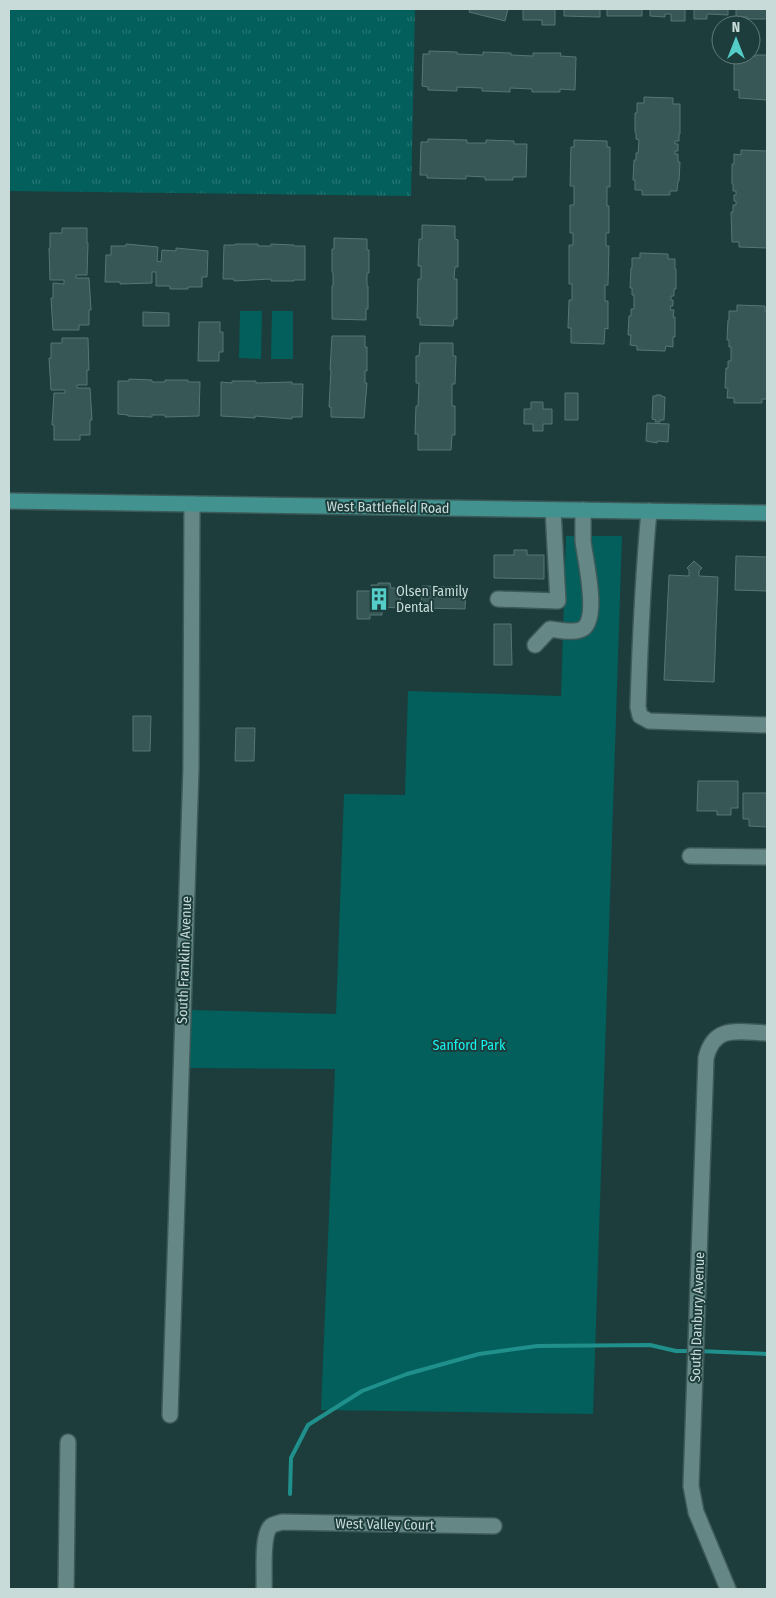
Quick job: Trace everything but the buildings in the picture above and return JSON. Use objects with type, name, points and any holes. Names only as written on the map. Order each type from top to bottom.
[{"type":"main road","name":"West Battlefield Road","points":[[9,501],[767,513]]},
{"type":"street","name":"South Franklin Avenue","points":[[170,1415],[191,768],[192,504]]},
{"type":"street","points":[[498,599],[558,601],[552,510]]},
{"type":"street","points":[[535,646],[550,629],[577,630],[586,626],[589,618],[590,590],[584,542],[583,510]]},
{"type":"street","points":[[649,511],[642,601],[638,707],[640,716],[649,720],[767,724]]},
{"type":"street","points":[[690,856],[767,857]]},
{"type":"street","name":"South Danbury Avenue","points":[[728,1589],[696,1512],[692,1486],[706,1058],[708,1047],[714,1039],[723,1034],[734,1032],[767,1033]]},
{"type":"street","points":[[66,1589],[68,1442]]},
{"type":"street","name":"West Valley Court","points":[[264,1589],[266,1537],[271,1526],[276,1524],[292,1522],[494,1526]]},
{"type":"green space","points":[[9,9],[415,9],[411,196],[9,191]]},
{"type":"green space","points":[[240,311],[262,311],[261,359],[239,358]]},
{"type":"green space","points":[[272,311],[293,311],[293,359],[271,359]]},
{"type":"green space","name":"Sanford Park","points":[[566,536],[622,536],[593,1414],[321,1410],[335,1069],[189,1068],[190,1010],[336,1014],[344,794],[405,795],[408,691],[561,696]]},
{"type":"waterway","points":[[290,1494],[291,1458],[308,1425],[362,1391],[407,1374],[479,1354],[537,1346],[650,1345],[676,1351],[691,1351]]},
{"type":"waterway","points":[[698,1351],[767,1354]]},
{"type":"place","name":"Olsen Family Dental","points":[[379,599]]}]
